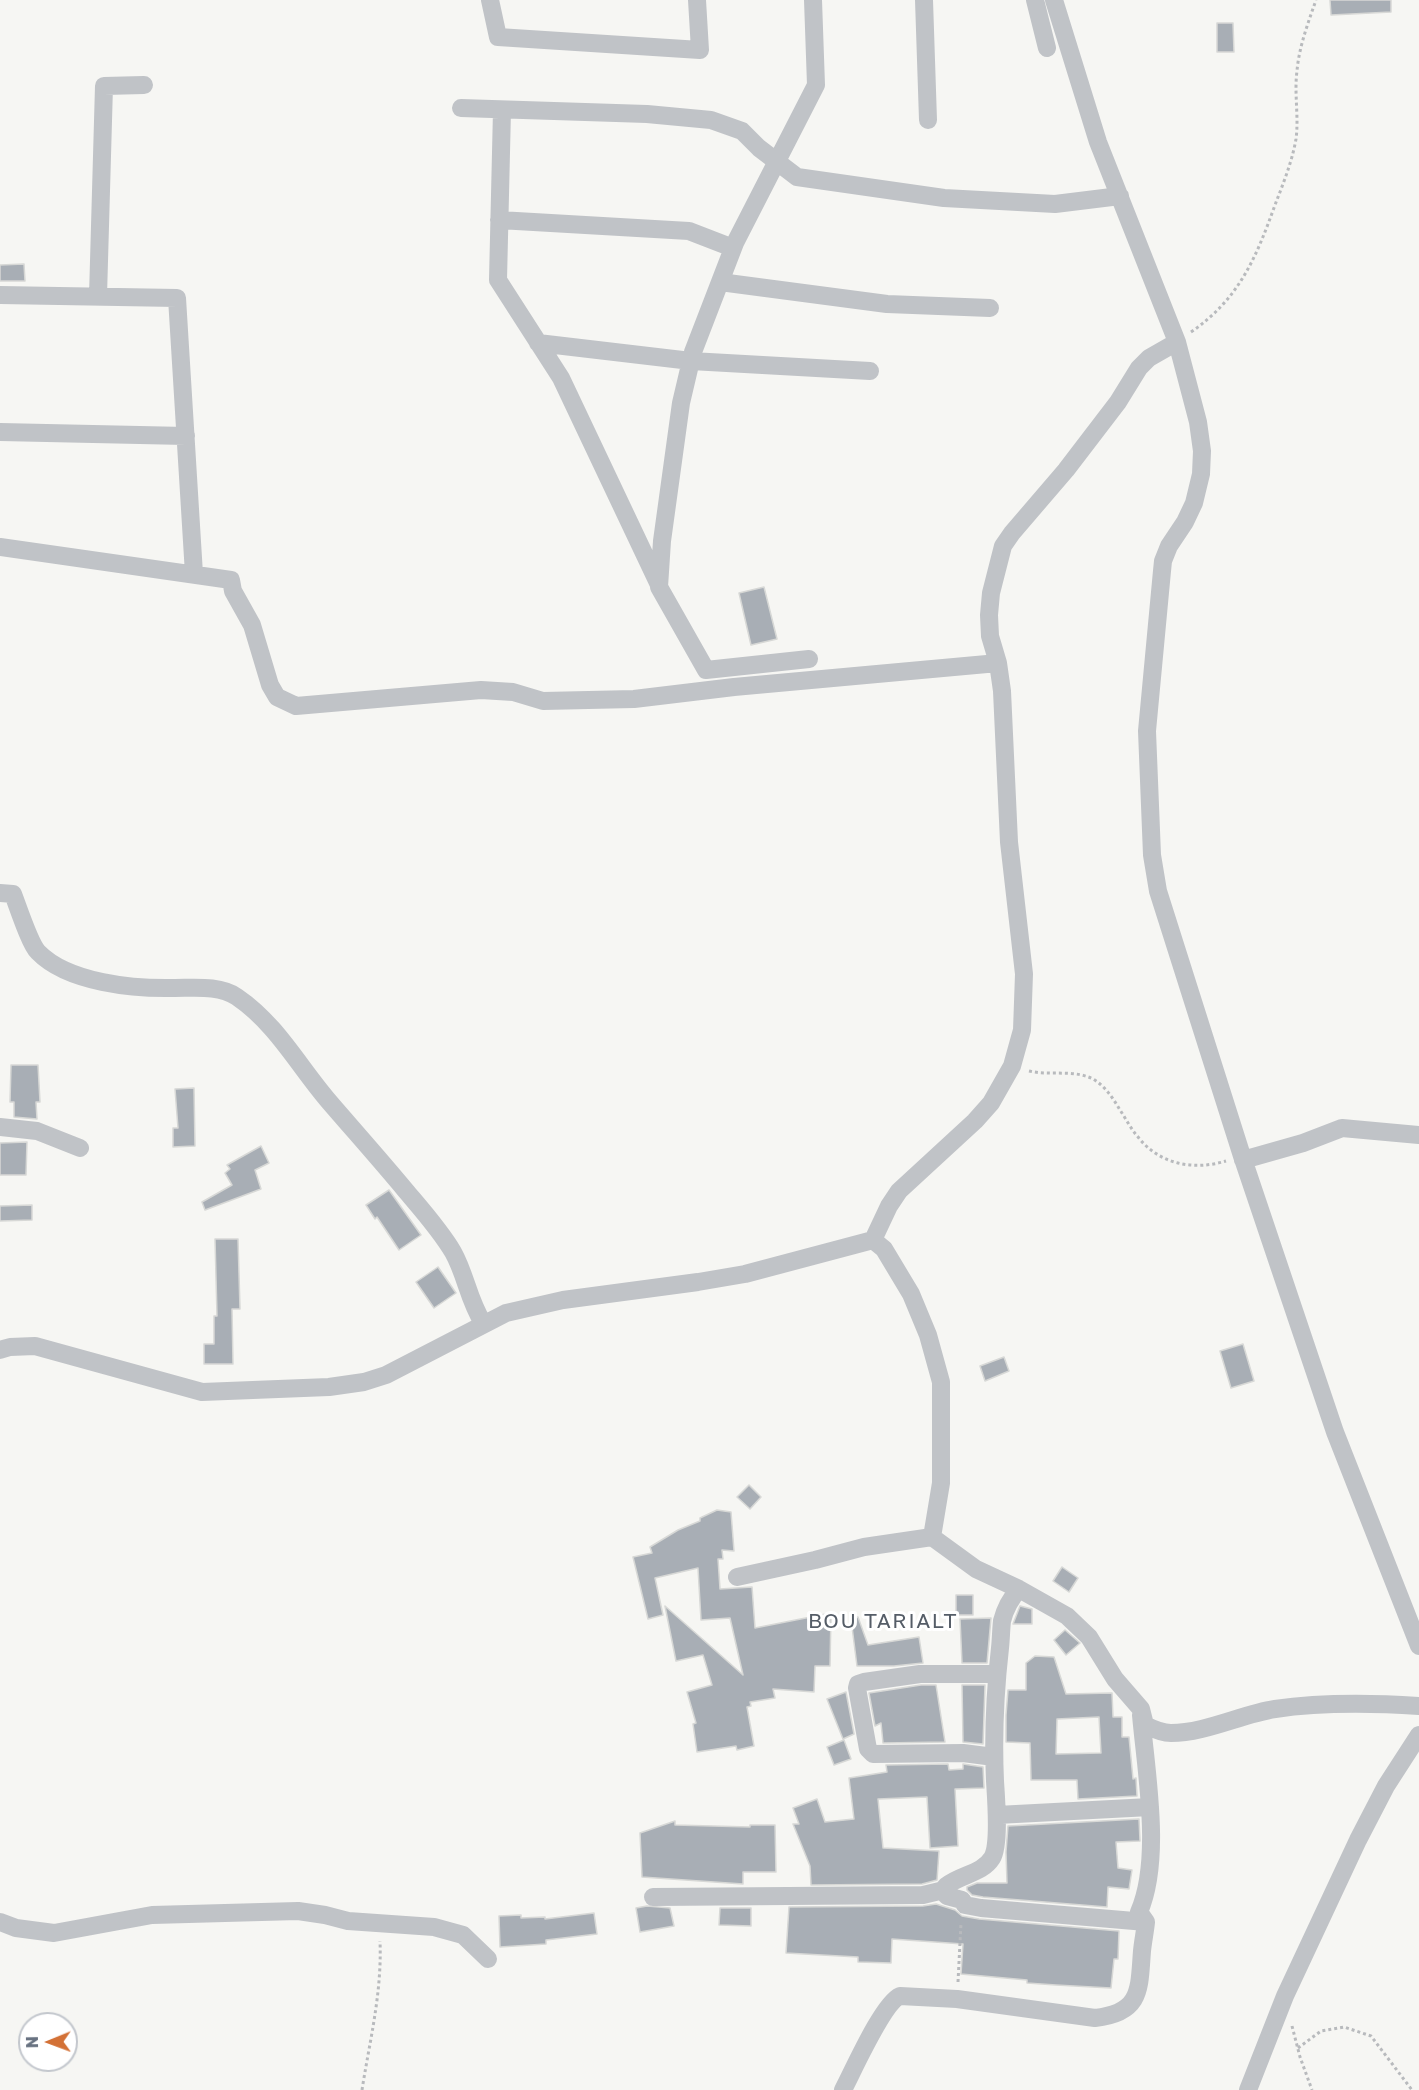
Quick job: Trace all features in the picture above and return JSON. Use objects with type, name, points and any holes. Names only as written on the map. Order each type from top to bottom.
[{"type":"street","points":[[490,0],[498,37],[700,50],[697,0]]},
{"type":"street","points":[[659,587],[662,541],[679,414],[691,361],[733,248],[816,85],[813,0]]},
{"type":"street","points":[[924,0],[928,120]]},
{"type":"street","points":[[1035,0],[1047,48]]},
{"type":"street","points":[[1054,0],[1098,142],[1177,342],[1190,386],[1202,451],[1201,474],[1194,503],[1163,561],[1147,731],[1152,855],[1158,891],[1242,1158],[1335,1432],[1419,1646]]},
{"type":"street","points":[[98,296],[104,86],[144,85]]},
{"type":"street","points":[[461,108],[647,114],[711,120],[742,131],[797,177],[944,198],[1055,204],[1120,196]]},
{"type":"street","points":[[502,110],[498,280],[561,378],[659,587],[705,670],[809,659]]},
{"type":"street","points":[[499,220],[689,231],[733,248]]},
{"type":"street","points":[[720,282],[887,304],[990,308]]},
{"type":"street","points":[[0,295],[177,298],[194,574]]},
{"type":"street","points":[[0,1350],[10,1347],[35,1346],[202,1392],[329,1387],[386,1375],[506,1312],[563,1300],[745,1274],[873,1240],[889,1206],[899,1191],[975,1121],[991,1102],[1012,1066],[1022,1030],[1024,974],[1009,842],[1002,691],[998,663],[990,636],[989,615],[991,592],[1003,546],[1066,470],[1118,402],[1139,368],[1149,357],[1177,342]]},
{"type":"street","points":[[538,343],[691,361],[870,371]]},
{"type":"street","points":[[0,432],[186,436]]},
{"type":"street","points":[[0,548],[231,580],[233,591],[252,625],[270,685],[277,697],[296,706],[481,690],[513,692],[543,701],[633,699],[734,687],[998,663]]},
{"type":"street","points":[[0,893],[13,894],[36,951],[52,964],[73,975],[129,986],[217,989],[236,996],[257,1012],[293,1053],[331,1104],[427,1216],[453,1253],[473,1308],[483,1323]]},
{"type":"street","points":[[0,1127],[37,1131],[80,1148]]},
{"type":"street","points":[[1242,1158],[1303,1143],[1342,1128],[1419,1135]]},
{"type":"street","points":[[873,1240],[884,1249],[911,1293],[928,1335],[941,1382],[941,1483],[932,1537]]},
{"type":"street","points":[[737,1576],[864,1547],[932,1537],[976,1569],[1019,1588],[1067,1616],[1081,1628],[1097,1649],[1114,1679],[1141,1709],[1145,1725],[1171,1733],[1190,1731],[1274,1709],[1335,1704],[1419,1706]]},
{"type":"street","points":[[1019,1588],[1006,1608],[1002,1620],[997,1674],[994,1757],[997,1815],[993,1857],[980,1869],[946,1886],[964,1905],[1146,1923]]},
{"type":"street","points":[[994,1757],[963,1753],[873,1754],[868,1749],[857,1688],[858,1684],[864,1682],[920,1674],[997,1674]]},
{"type":"street","points":[[843,2090],[878,2023],[896,1997],[906,1995],[957,1999],[1086,2017],[1107,2017],[1124,2010],[1136,1998],[1146,1923],[1139,1912],[1148,1883],[1150,1852],[1149,1807],[1141,1709]]},
{"type":"street","points":[[1248,2090],[1285,1996],[1362,1831],[1386,1786],[1419,1735]]},
{"type":"street","points":[[997,1815],[1149,1807]]},
{"type":"street","points":[[653,1897],[955,1894]]},
{"type":"street","points":[[0,1922],[16,1928],[54,1933],[152,1915],[298,1911],[348,1921],[434,1927],[463,1935],[488,1959]]},
{"type":"path","points":[[1177,342],[1204,323],[1227,301],[1247,273],[1266,230],[1288,170],[1296,138],[1297,70],[1316,0]]},
{"type":"path","points":[[1012,1066],[1044,1075],[1060,1072],[1083,1075],[1095,1080],[1107,1090],[1137,1136],[1159,1157],[1194,1166],[1242,1158]]},
{"type":"path","points":[[955,1894],[957,1999]]},
{"type":"path","points":[[362,2090],[381,1972],[379,1924]]},
{"type":"path","points":[[1285,1996],[1298,2048],[1312,2090]]},
{"type":"path","points":[[1298,2048],[1321,2031],[1344,2027],[1371,2036],[1412,2090]]},
{"type":"building","points":[[1330,0],[1391,0],[1391,12],[1331,15]]},
{"type":"building","points":[[1217,23],[1233,23],[1234,52],[1217,52]]},
{"type":"building","points":[[24,264],[25,281],[0,281],[0,265]]},
{"type":"building","points":[[764,587],[777,639],[751,645],[739,593]]},
{"type":"building","points":[[11,1065],[38,1065],[40,1102],[36,1102],[37,1119],[14,1117],[14,1102],[10,1102]]},
{"type":"building","points":[[194,1088],[195,1146],[173,1147],[173,1128],[178,1128],[175,1089]]},
{"type":"building","points":[[27,1142],[26,1175],[0,1175],[0,1143]]},
{"type":"building","points":[[261,1146],[269,1163],[255,1170],[261,1189],[205,1210],[202,1202],[232,1185],[225,1173],[230,1169],[227,1165]]},
{"type":"building","points":[[389,1190],[421,1235],[399,1250],[366,1205]]},
{"type":"building","points":[[32,1205],[32,1220],[0,1221],[0,1206]]},
{"type":"building","points":[[215,1239],[238,1239],[240,1309],[232,1309],[233,1364],[204,1364],[204,1344],[214,1344],[214,1316],[217,1316]]},
{"type":"building","points":[[438,1267],[456,1293],[434,1308],[416,1282]]},
{"type":"building","points":[[1243,1344],[1254,1381],[1231,1388],[1220,1351]]},
{"type":"building","points":[[1004,1357],[1009,1371],[985,1381],[980,1366]]},
{"type":"building","points":[[749,1485],[761,1497],[750,1509],[737,1497]]},
{"type":"building","points":[[717,1510],[731,1512],[734,1551],[722,1550],[723,1559],[718,1559],[720,1589],[752,1587],[755,1628],[831,1613],[830,1666],[815,1666],[814,1692],[773,1689],[775,1698],[750,1702],[751,1706],[747,1707],[754,1746],[737,1750],[736,1746],[697,1752],[693,1724],[696,1723],[687,1692],[712,1685],[703,1655],[676,1661],[665,1606],[743,1675],[730,1618],[701,1620],[698,1568],[655,1578],[663,1615],[648,1619],[633,1557],[652,1553],[650,1547]]},
{"type":"building","points":[[1062,1567],[1078,1578],[1069,1592],[1053,1581]]},
{"type":"building","points":[[956,1595],[973,1595],[973,1615],[956,1615]]},
{"type":"building","points":[[1020,1606],[1032,1609],[1032,1624],[1013,1624]]},
{"type":"building","points":[[858,1617],[868,1645],[919,1637],[923,1663],[857,1666],[851,1619]]},
{"type":"building","points":[[991,1618],[987,1663],[962,1663],[960,1619]]},
{"type":"building","points":[[1065,1630],[1080,1643],[1066,1655],[1054,1640]]},
{"type":"building","points":[[1035,1656],[1054,1657],[1066,1694],[1112,1693],[1113,1717],[1122,1717],[1122,1737],[1129,1737],[1137,1796],[1078,1799],[1077,1780],[1031,1780],[1030,1743],[1006,1742],[1008,1690],[1026,1690],[1026,1663]],"holes":[[[1099,1717],[1101,1753],[1056,1754],[1057,1719]]]},
{"type":"building","points":[[936,1685],[945,1742],[883,1743],[881,1723],[875,1726],[869,1693]]},
{"type":"building","points":[[962,1685],[985,1685],[983,1744],[963,1742]]},
{"type":"building","points":[[846,1692],[854,1734],[843,1739],[827,1699]]},
{"type":"building","points":[[844,1740],[851,1759],[834,1765],[827,1747]]},
{"type":"building","points":[[948,1764],[949,1770],[963,1769],[963,1764],[983,1767],[984,1788],[955,1789],[958,1846],[930,1848],[927,1797],[878,1799],[883,1848],[939,1851],[937,1880],[922,1884],[811,1885],[810,1866],[793,1824],[799,1824],[793,1808],[817,1799],[825,1822],[854,1819],[849,1778],[887,1772],[886,1765]]},
{"type":"building","points":[[1139,1819],[1140,1841],[1116,1842],[1118,1868],[1132,1870],[1129,1889],[1108,1887],[1107,1907],[983,1897],[972,1895],[967,1890],[967,1887],[977,1883],[1007,1883],[1008,1826]]},
{"type":"building","points":[[675,1821],[675,1825],[750,1827],[750,1825],[775,1825],[776,1872],[743,1872],[743,1884],[642,1877],[640,1833]]},
{"type":"building","points":[[936,1904],[955,1910],[962,1916],[979,1919],[1119,1931],[1118,1959],[1114,1959],[1111,1988],[1027,1983],[1027,1980],[961,1974],[963,1944],[892,1939],[891,1963],[858,1962],[858,1957],[786,1953],[789,1907]]},
{"type":"building","points":[[647,1906],[670,1908],[674,1926],[640,1932],[636,1908]]},
{"type":"building","points":[[720,1908],[751,1908],[751,1926],[719,1925]]},
{"type":"building","points":[[594,1913],[597,1934],[546,1940],[546,1944],[500,1947],[499,1916],[521,1915],[521,1918],[545,1917],[545,1919]]},
{"type":"district","name":"BOU TARIALT","points":[[883,1621]]}]
